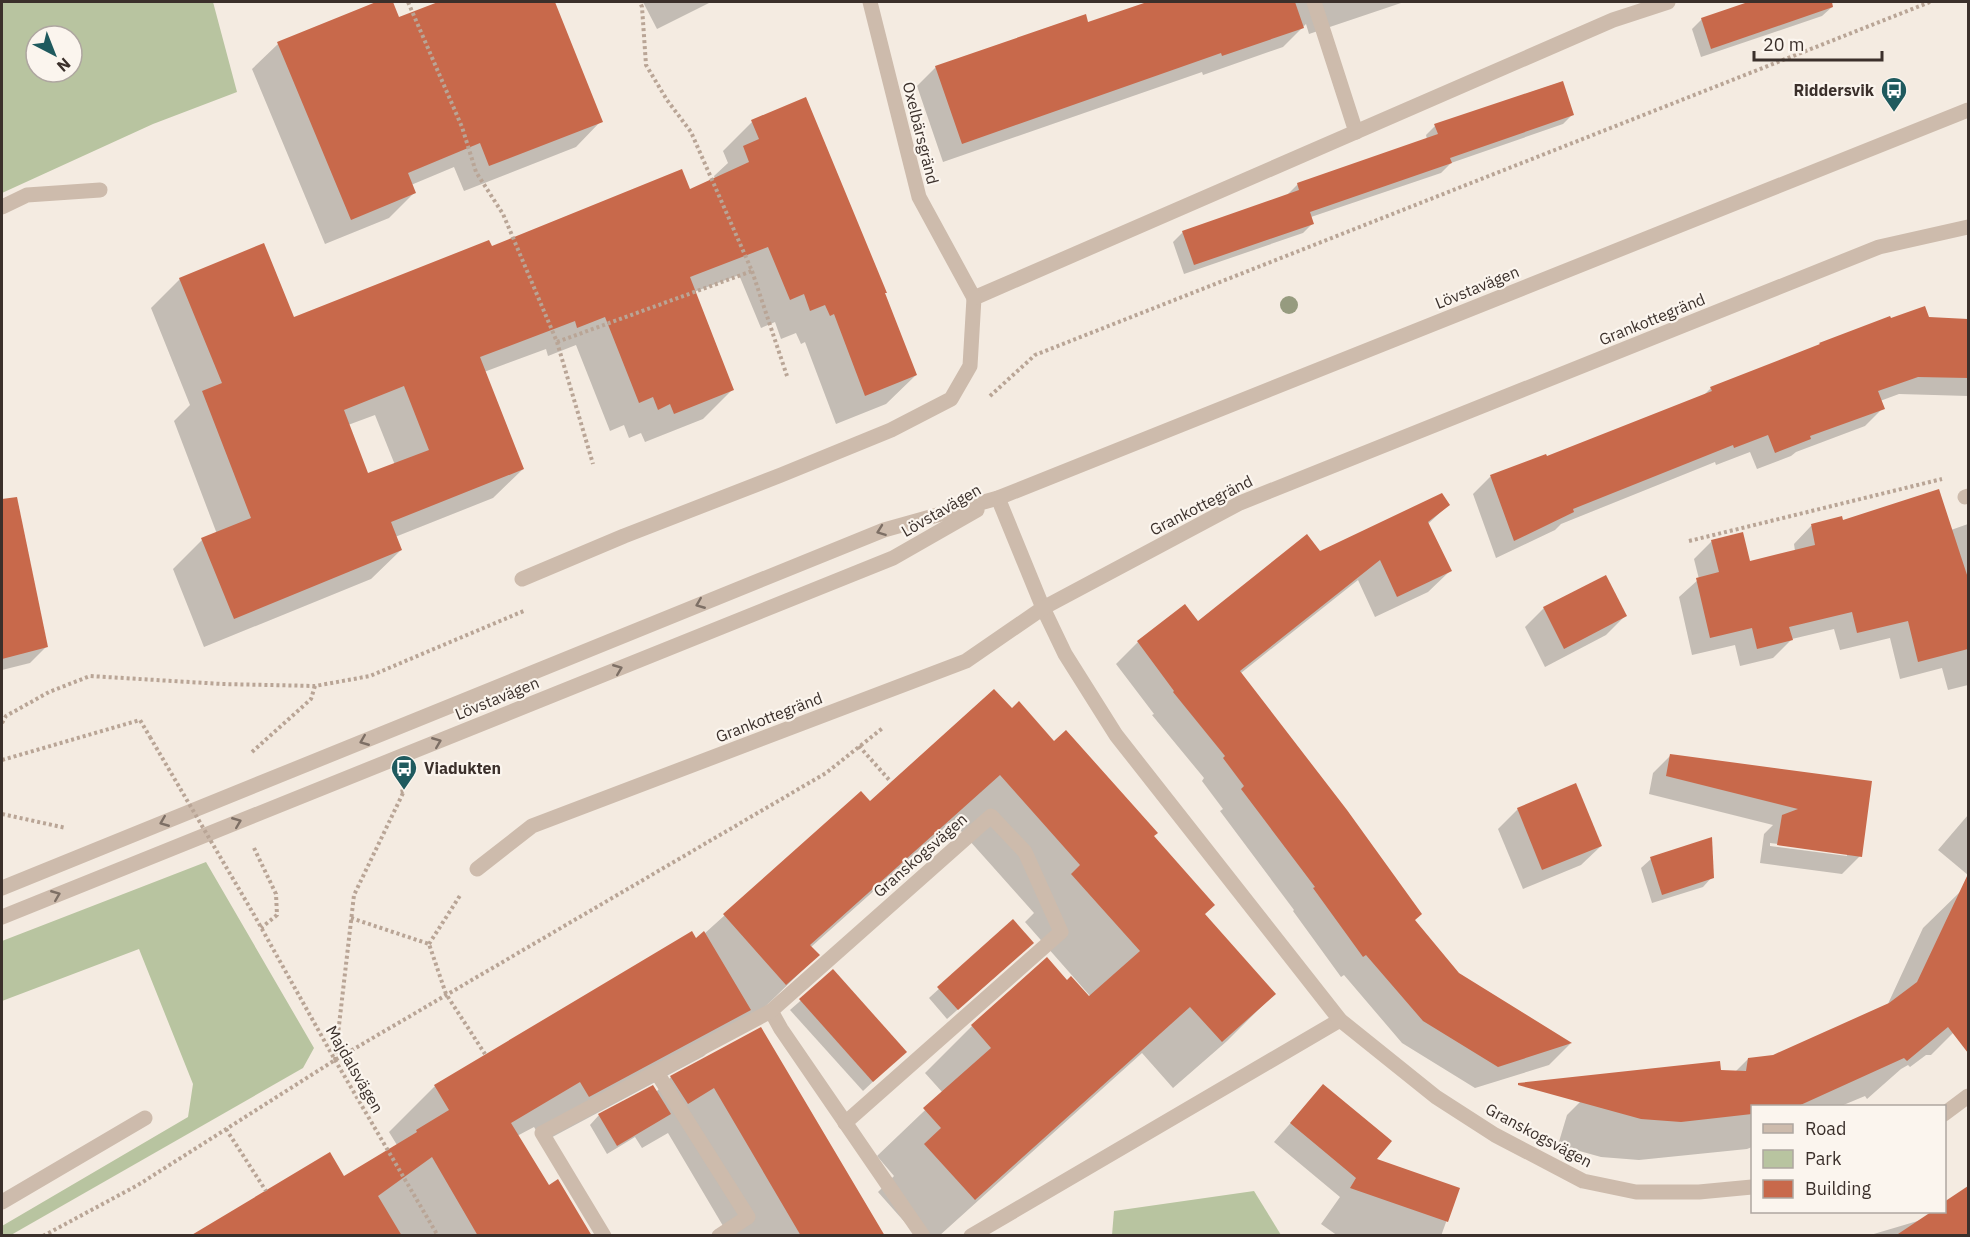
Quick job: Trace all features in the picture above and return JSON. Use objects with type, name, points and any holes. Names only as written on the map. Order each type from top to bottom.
[{"type":"street","name":"Oxelbärsgränd","points":[[870,2],[919,197],[974,298]]},
{"type":"street","points":[[1314,2],[1356,132]]},
{"type":"street","points":[[522,579],[624,536],[781,476],[880,434],[951,399],[970,366],[974,298],[1612,20],[1668,2]]},
{"type":"street","name":"Lövstavägen","points":[[2,888],[884,530],[998,498],[1968,110]]},
{"type":"street","points":[[2,207],[27,195],[100,190]]},
{"type":"street","name":"Grankottegränd","points":[[477,868],[532,826],[966,661],[1043,608],[1240,503],[1880,247],[1968,227]]},
{"type":"street","name":"Lövstavägen","points":[[2,917],[893,558],[998,498]]},
{"type":"street","name":"Granskogsvägen","points":[[998,498],[1043,608],[1065,654],[1116,735],[1340,1020],[1436,1097],[1495,1135],[1583,1181],[1636,1192],[1699,1192],[1751,1187]]},
{"type":"street","name":"Granskogsvägen","points":[[604,1236],[542,1133],[771,1011],[991,816],[1025,852],[1061,932],[845,1123]]},
{"type":"street","points":[[771,1011],[923,1236]]},
{"type":"street","points":[[971,1236],[1340,1020]]},
{"type":"street","points":[[657,1073],[748,1217],[719,1236]]},
{"type":"street","points":[[1946,1112],[1968,1096]]},
{"type":"street","points":[[2,1202],[145,1118]]},
{"type":"path","points":[[408,2],[462,127],[476,172],[503,214],[557,342],[593,464]]},
{"type":"path","points":[[640,2],[646,65],[667,100],[691,132],[752,271],[787,376]]},
{"type":"path","points":[[557,342],[752,271]]},
{"type":"path","points":[[1689,541],[1943,479],[1967,497]]},
{"type":"path","points":[[251,753],[311,699],[315,686]]},
{"type":"path","name":"Majdalsvägen","points":[[2,760],[140,720],[438,1236]]},
{"type":"path","points":[[44,1236],[138,1185],[335,1060],[826,773],[886,725]]},
{"type":"path","points":[[859,746],[891,782]]},
{"type":"path","points":[[178,789],[188,785]]},
{"type":"path","points":[[335,1060],[354,895],[404,791],[393,795]]},
{"type":"path","points":[[2,814],[69,829]]},
{"type":"path","points":[[252,844],[276,894],[277,915],[261,928]]},
{"type":"path","points":[[429,944],[477,868]]},
{"type":"path","points":[[351,918],[429,944]]},
{"type":"path","points":[[429,944],[446,994],[485,1054]]},
{"type":"path","points":[[226,1129],[266,1191]]},
{"type":"green space","points":[[2,2],[213,2],[237,92],[153,124],[2,193]]},
{"type":"green space","points":[[206,862],[314,1048],[303,1068],[11,1235],[2,1235],[2,1226],[188,1117],[193,1084],[139,949],[2,1001],[2,941]]},
{"type":"green space","points":[[1254,1191],[1281,1235],[1112,1235],[1114,1211]]},
{"type":"building","points":[[376,2],[393,2],[399,17],[438,2],[555,2],[603,122],[489,166],[480,143],[408,173],[416,193],[351,220],[277,42]]},
{"type":"building","points":[[1147,2],[1295,2],[1304,28],[1222,56],[1221,53],[962,144],[935,66],[1086,14],[1088,22]]},
{"type":"building","points":[[1748,2],[1832,2],[1833,7],[1711,49],[1701,18]]},
{"type":"building","points":[[1563,81],[1574,115],[1450,158],[1452,163],[1310,212],[1314,224],[1194,265],[1182,231],[1299,190],[1297,183],[1438,134],[1434,124]]},
{"type":"building","points":[[806,97],[887,293],[885,293],[917,375],[865,396],[834,314],[830,316],[825,305],[810,311],[804,294],[790,300],[768,247],[690,277],[734,390],[674,414],[670,404],[658,410],[653,397],[639,403],[605,317],[577,328],[575,321],[480,357],[524,469],[391,522],[402,550],[234,619],[201,538],[251,518],[202,391],[222,383],[179,278],[264,243],[294,317],[489,240],[492,246],[682,169],[690,189],[749,162],[743,146],[759,139],[751,120]],"holes":[[[404,386],[429,450],[368,473],[344,410]]]},
{"type":"building","points":[[1925,306],[1929,317],[1968,319],[1968,378],[1918,377],[1878,391],[1885,409],[1810,436],[1811,439],[1775,453],[1768,435],[1734,448],[1733,445],[1573,509],[1574,512],[1514,541],[1490,475],[1546,454],[1547,456],[1712,391],[1710,387],[1819,343],[1890,316],[1891,318]]},
{"type":"building","points":[[1939,489],[1968,578],[1968,649],[1918,662],[1908,621],[1857,633],[1852,612],[1789,627],[1793,640],[1757,649],[1752,628],[1710,638],[1696,578],[1719,572],[1711,540],[1743,532],[1750,561],[1815,545],[1811,524],[1842,516],[1843,520]]},
{"type":"building","points":[[1442,493],[1450,505],[1428,522],[1452,571],[1397,597],[1380,560],[1240,671],[1347,810],[1422,914],[1415,920],[1459,973],[1572,1043],[1498,1067],[1423,1021],[1366,955],[1363,957],[1313,888],[1315,887],[1241,789],[1244,786],[1223,758],[1225,756],[1173,692],[1137,641],[1185,604],[1198,621],[1307,534],[1320,551]]},
{"type":"building","points":[[17,497],[48,647],[2,659],[2,499]]},
{"type":"building","points":[[1606,575],[1627,616],[1564,649],[1543,607]]},
{"type":"building","points":[[994,689],[1012,708],[1019,701],[1054,741],[1066,730],[1158,833],[1154,836],[1215,905],[1205,914],[1276,994],[1222,1042],[1190,1007],[975,1200],[924,1144],[941,1128],[923,1108],[991,1048],[971,1025],[1047,957],[1067,980],[1071,976],[1089,996],[1140,951],[1071,874],[1080,865],[1000,775],[810,945],[820,955],[786,985],[723,914],[861,791],[870,801]]},
{"type":"building","points":[[1670,754],[1872,781],[1862,857],[1777,845],[1782,815],[1798,809],[1666,776]]},
{"type":"building","points":[[1576,783],[1602,846],[1542,870],[1517,808]]},
{"type":"building","points":[[1712,837],[1714,878],[1662,895],[1650,857]]},
{"type":"building","points":[[1968,874],[1968,1053],[1948,1027],[1907,1061],[1904,1058],[1800,1105],[1751,1105],[1751,1114],[1681,1122],[1641,1119],[1518,1085],[1518,1083],[1720,1061],[1721,1070],[1746,1071],[1748,1058],[1773,1055],[1889,1003],[1917,982]]},
{"type":"building","points":[[1013,919],[1034,943],[958,1010],[937,987]]},
{"type":"building","points":[[692,931],[696,938],[704,931],[751,1010],[589,1097],[580,1082],[511,1123],[549,1185],[558,1179],[592,1236],[478,1236],[432,1157],[378,1196],[402,1236],[190,1236],[330,1152],[344,1176],[417,1132],[416,1130],[449,1110],[434,1085]]},
{"type":"building","points":[[833,969],[907,1052],[873,1082],[799,999]]},
{"type":"building","points":[[761,1027],[885,1236],[801,1236],[714,1088],[688,1104],[670,1076]]},
{"type":"building","points":[[1323,1084],[1392,1141],[1377,1159],[1460,1188],[1448,1222],[1350,1188],[1356,1178],[1290,1123]]},
{"type":"building","points":[[653,1085],[671,1114],[617,1146],[598,1114]]},
{"type":"building","points":[[1968,1186],[1968,1236],[1895,1236],[1930,1213],[1946,1213],[1946,1201]]},
{"type":"place","name":"Riddersvik","points":[[1894,113]]},
{"type":"place","name":"Viadukten","points":[[404,791]]}]
